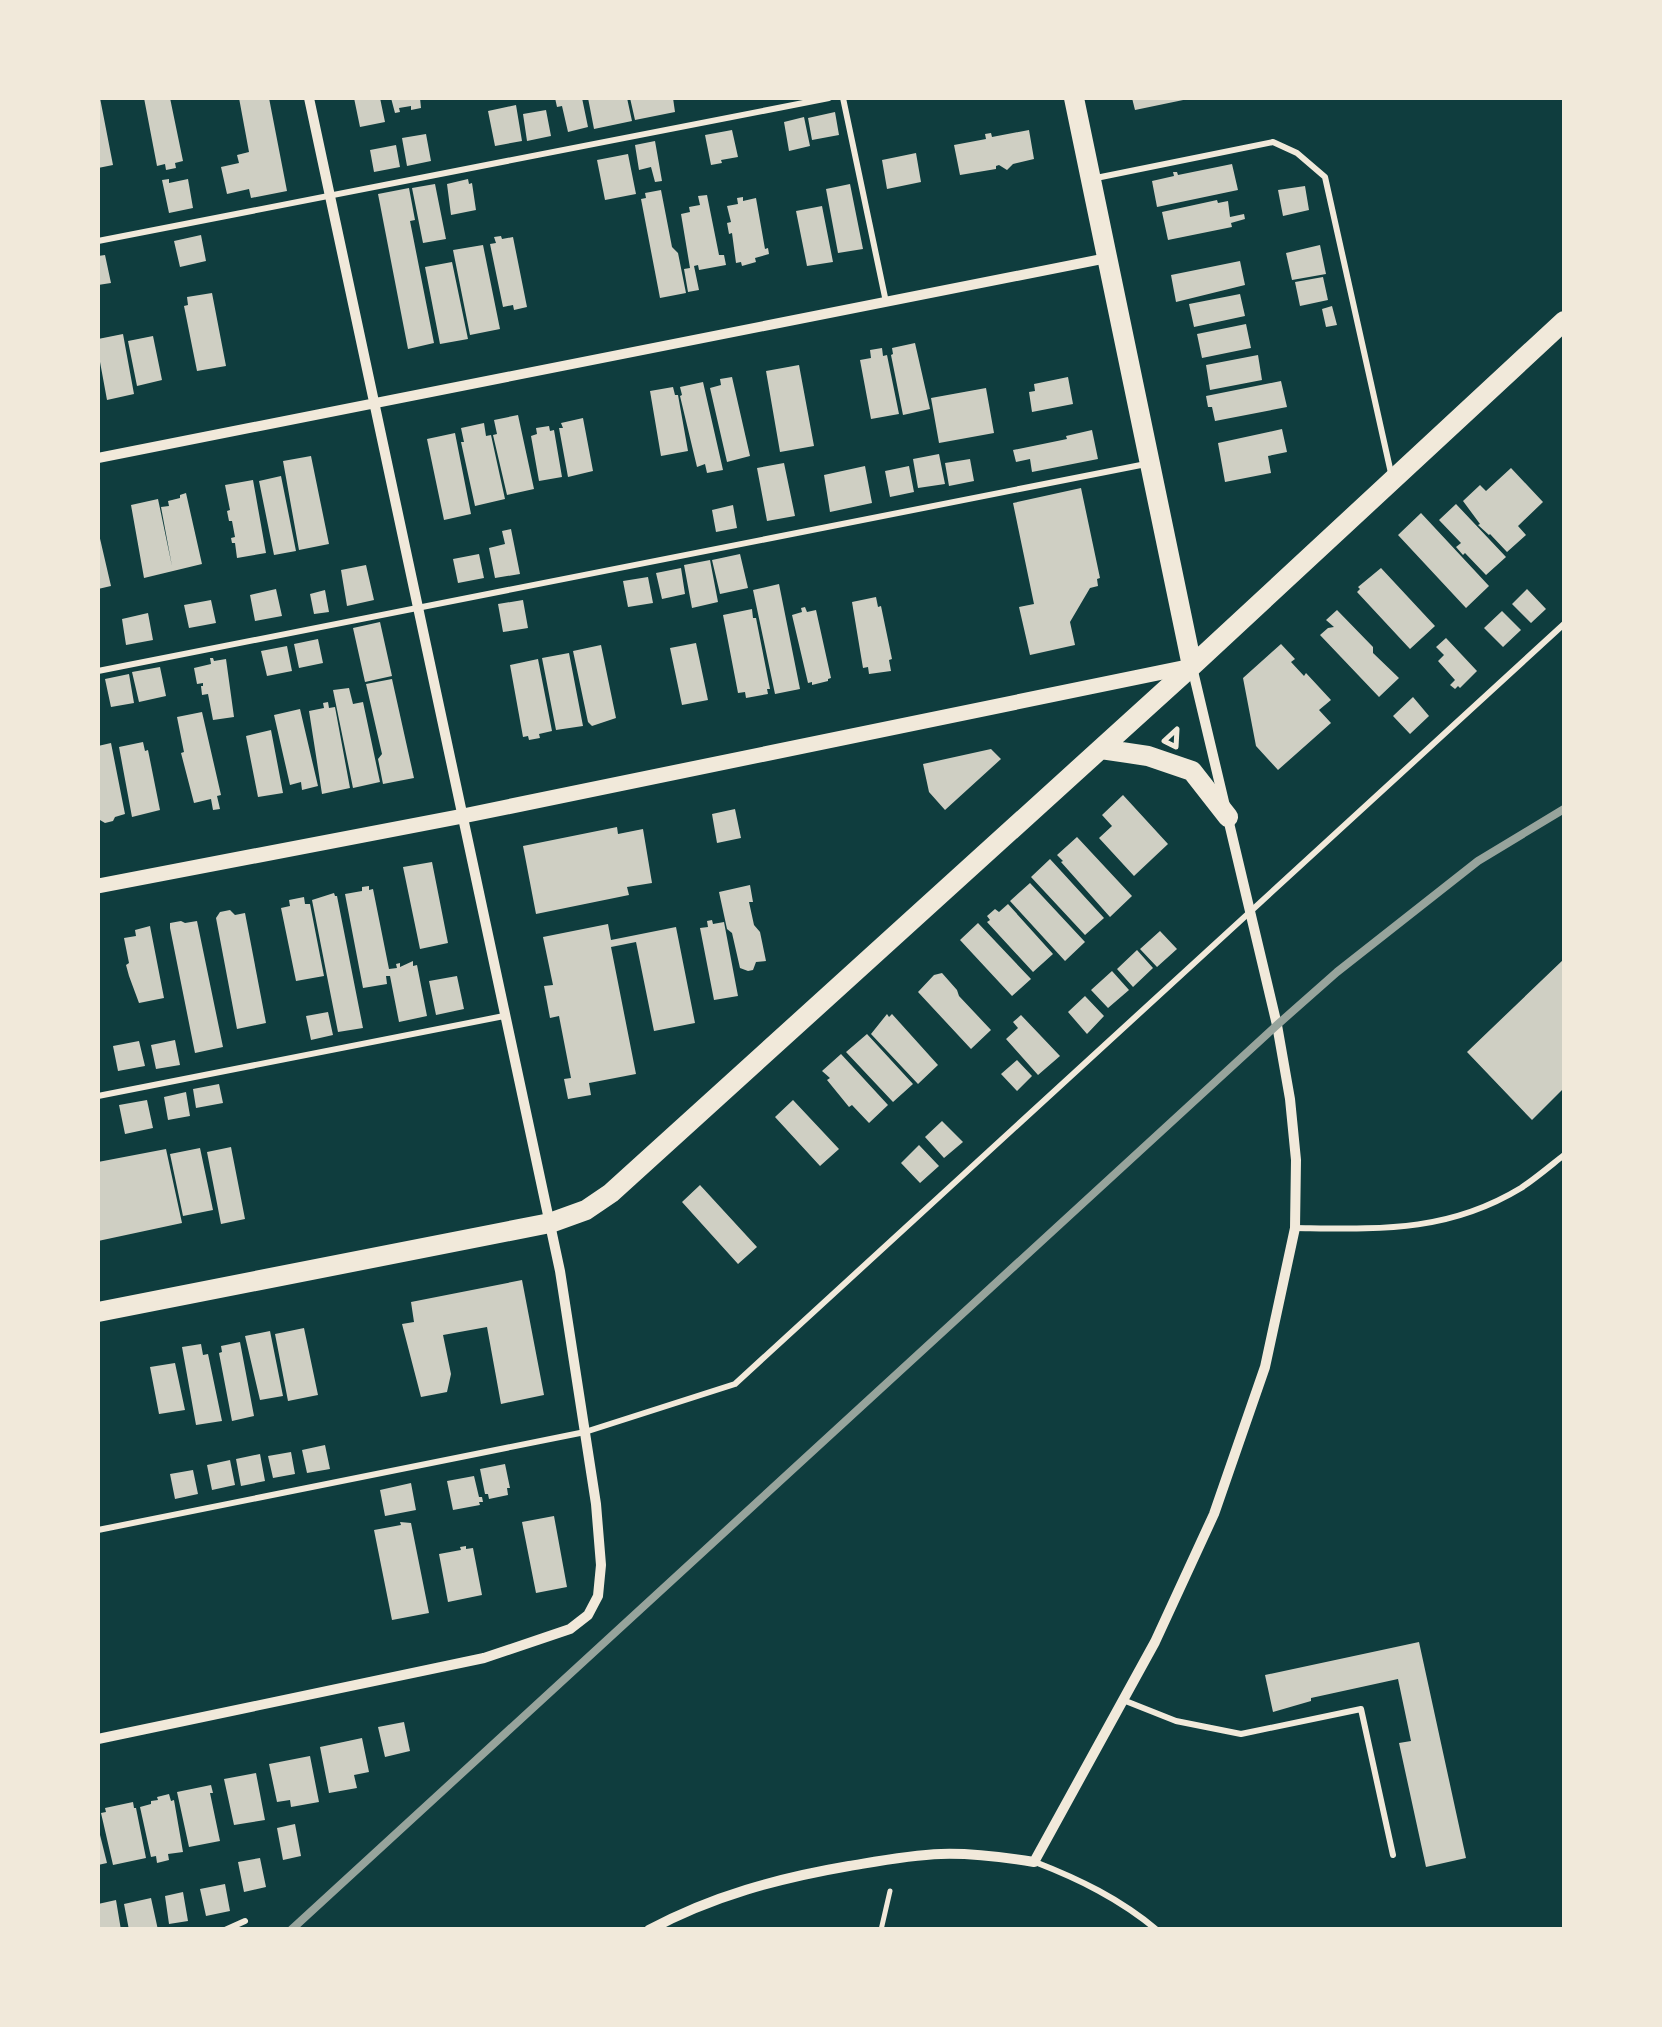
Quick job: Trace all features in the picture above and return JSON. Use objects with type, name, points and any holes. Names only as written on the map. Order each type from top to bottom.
[{"type":"main road","points":[[1074,98],[1192,666]]},
{"type":"main road","points":[[98,1312],[550,1223],[570,1218],[612,1193],[1192,666],[1564,321]]},
{"type":"main road","points":[[1101,748],[1148,756],[1192,771],[1228,817]]},
{"type":"street","points":[[98,1739],[484,1658],[570,1629],[588,1615],[598,1596],[602,1565],[560,1271],[309,98]]},
{"type":"street","points":[[98,458],[1108,258]]},
{"type":"street","points":[[98,886],[464,816],[1192,666],[1277,1025],[1296,1160],[1295,1228],[1264,1368],[1214,1514],[1156,1642],[1034,1862],[942,1854],[842,1867],[737,1891],[649,1930]]},
{"type":"lane","points":[[98,241],[829,98]]},
{"type":"lane","points":[[842,98],[886,302]]},
{"type":"lane","points":[[1091,179],[1272,142],[1297,153],[1325,177],[1392,480]]},
{"type":"lane","points":[[98,671],[1150,463]]},
{"type":"lane","points":[[98,1530],[584,1432],[735,1384],[1564,624]]},
{"type":"lane","points":[[98,1096],[506,1016]]},
{"type":"lane","points":[[1295,1228],[1387,1228],[1447,1220],[1521,1188],[1564,1155]]},
{"type":"lane","points":[[1123,1700],[1176,1721],[1241,1734],[1361,1709],[1394,1855]]},
{"type":"lane","points":[[1034,1862],[1085,1882],[1156,1930]]},
{"type":"lane","points":[[225,1930],[244,1921]]},
{"type":"path","points":[[1164,741],[1177,729]]},
{"type":"path","points":[[880,1930],[890,1891]]},
{"type":"building","points":[[98,98],[113,165],[98,168]]},
{"type":"building","points":[[144,98],[170,98],[183,161],[175,163],[176,168],[166,170],[165,164],[157,166]]},
{"type":"building","points":[[239,98],[269,98],[287,191],[251,198],[249,189],[227,194],[221,167],[239,163],[237,155],[249,152]]},
{"type":"building","points":[[354,98],[380,98],[385,122],[360,127]]},
{"type":"building","points":[[391,98],[420,98],[421,108],[399,108],[400,112],[395,113]]},
{"type":"building","points":[[555,98],[582,98],[588,127],[568,132],[562,106],[557,107]]},
{"type":"building","points":[[588,98],[627,98],[632,121],[594,129]]},
{"type":"building","points":[[630,98],[673,98],[675,112],[635,120]]},
{"type":"building","points":[[1132,98],[1187,98],[1188,99],[1135,110]]},
{"type":"building","points":[[516,105],[522,141],[495,146],[488,111]]},
{"type":"building","points":[[546,110],[551,136],[527,141],[523,114]]},
{"type":"building","points":[[835,112],[839,135],[812,140],[808,118]]},
{"type":"building","points":[[804,117],[810,146],[789,151],[784,122]]},
{"type":"building","points":[[732,130],[738,157],[711,165],[705,135]]},
{"type":"building","points":[[1029,130],[1034,159],[1013,164],[1007,170],[999,165],[996,169],[960,175],[954,145],[986,139],[985,134],[991,133],[992,137]]},
{"type":"building","points":[[426,134],[431,161],[407,166],[402,138]]},
{"type":"building","points":[[655,141],[662,181],[655,182],[651,167],[639,170],[635,145]]},
{"type":"building","points":[[396,145],[400,167],[374,172],[370,150]]},
{"type":"building","points":[[916,153],[921,182],[887,189],[882,160]]},
{"type":"building","points":[[628,154],[636,194],[605,200],[597,160]]},
{"type":"building","points":[[1232,164],[1238,190],[1157,207],[1152,181],[1174,176],[1173,172],[1178,175]]},
{"type":"building","points":[[169,179],[169,183],[188,179],[193,208],[169,213],[162,180]]},
{"type":"building","points":[[468,179],[476,210],[451,215],[447,184]]},
{"type":"building","points":[[435,184],[446,239],[423,243],[412,188]]},
{"type":"building","points":[[850,184],[863,249],[838,253],[826,189]]},
{"type":"building","points":[[1305,186],[1309,210],[1283,216],[1278,190]]},
{"type":"building","points":[[409,188],[415,220],[410,221],[434,343],[408,349],[378,194]]},
{"type":"building","points":[[661,190],[686,293],[660,298],[641,199],[646,198],[645,193]]},
{"type":"building","points":[[707,195],[719,255],[724,255],[726,265],[699,270],[698,265],[694,266],[699,290],[688,292],[684,269],[690,268],[681,214],[700,205],[698,196]]},
{"type":"building","points":[[743,197],[743,201],[756,198],[769,254],[742,266],[741,262],[736,263],[727,206],[738,204],[737,198]]},
{"type":"building","points":[[1228,201],[1230,217],[1244,214],[1245,219],[1231,223],[1232,227],[1168,240],[1162,212]]},
{"type":"building","points":[[822,206],[833,262],[807,266],[796,211]]},
{"type":"building","points":[[201,235],[206,261],[180,267],[174,241]]},
{"type":"building","points":[[494,237],[513,237],[527,307],[503,307],[490,244],[496,243]]},
{"type":"building","points":[[483,245],[500,329],[470,335],[453,250]]},
{"type":"building","points":[[1320,245],[1326,274],[1292,280],[1286,253]]},
{"type":"building","points":[[105,255],[111,283],[98,285],[98,256]]},
{"type":"building","points":[[1240,261],[1245,285],[1176,302],[1171,275]]},
{"type":"building","points":[[452,262],[468,339],[440,344],[425,267]]},
{"type":"building","points":[[1323,277],[1328,300],[1300,306],[1295,282]]},
{"type":"building","points":[[212,293],[226,366],[197,371],[184,306],[188,305],[187,297]]},
{"type":"building","points":[[1240,294],[1245,316],[1194,327],[1189,304]]},
{"type":"building","points":[[1332,306],[1337,325],[1326,327],[1322,309]]},
{"type":"building","points":[[1246,324],[1251,348],[1202,358],[1197,334]]},
{"type":"building","points":[[123,334],[134,394],[107,400],[98,339]]},
{"type":"building","points":[[153,336],[162,380],[137,386],[128,341]]},
{"type":"building","points":[[915,343],[930,409],[903,415],[892,348]]},
{"type":"building","points":[[882,348],[883,356],[887,355],[899,414],[871,419],[860,360],[871,358],[870,350]]},
{"type":"building","points":[[1258,355],[1262,380],[1210,390],[1206,365]]},
{"type":"building","points":[[799,365],[814,446],[780,452],[766,371]]},
{"type":"building","points":[[732,377],[750,456],[727,462],[710,388],[721,385],[720,379]]},
{"type":"building","points":[[1068,377],[1073,404],[1032,412],[1029,392],[1035,391],[1034,384]]},
{"type":"building","points":[[1281,381],[1287,407],[1215,421],[1212,407],[1208,407],[1206,396]]},
{"type":"building","points":[[703,382],[723,470],[707,473],[705,464],[697,467],[680,396],[680,387]]},
{"type":"building","points":[[673,387],[678,395],[688,451],[661,456],[650,391]]},
{"type":"building","points":[[986,388],[994,433],[939,443],[931,398]]},
{"type":"building","points":[[518,415],[534,489],[507,495],[493,435],[497,434],[494,420]]},
{"type":"building","points":[[583,418],[593,471],[568,477],[559,428],[563,428],[561,423]]},
{"type":"building","points":[[484,423],[486,436],[491,435],[505,499],[475,506],[461,428]]},
{"type":"building","points":[[549,426],[550,431],[554,430],[562,477],[539,481],[531,436],[537,434],[536,428]]},
{"type":"building","points":[[1282,429],[1287,452],[1268,456],[1271,473],[1225,482],[1218,443]]},
{"type":"building","points":[[1092,430],[1098,459],[1032,472],[1030,459],[1016,462],[1013,450]]},
{"type":"building","points":[[455,433],[471,514],[444,520],[427,439]]},
{"type":"building","points":[[939,454],[945,484],[918,488],[913,459]]},
{"type":"building","points":[[311,456],[329,544],[299,550],[283,461]]},
{"type":"building","points":[[970,459],[974,481],[949,486],[945,463]]},
{"type":"building","points":[[784,463],[795,516],[767,521],[757,468]]},
{"type":"building","points":[[865,466],[872,503],[830,512],[824,475]]},
{"type":"building","points":[[909,466],[914,492],[890,497],[885,471]]},
{"type":"building","points":[[1511,468],[1543,502],[1518,526],[1526,535],[1507,552],[1478,525],[1463,501],[1480,485],[1486,491]]},
{"type":"building","points":[[281,476],[296,551],[274,555],[259,481]]},
{"type":"building","points":[[253,480],[266,553],[237,558],[225,485]]},
{"type":"building","points":[[1081,488],[1100,578],[1098,586],[1090,588],[1070,622],[1075,645],[1030,655],[1019,607],[1034,604],[1013,503]]},
{"type":"building","points":[[186,493],[202,564],[144,578],[131,505],[158,499],[172,566],[161,507],[169,506],[168,501]]},
{"type":"building","points":[[1456,504],[1506,557],[1486,575],[1456,547],[1461,543],[1439,520]]},
{"type":"building","points":[[733,505],[737,528],[716,532],[712,510]]},
{"type":"building","points":[[1421,513],[1489,586],[1466,608],[1398,535]]},
{"type":"building","points":[[511,529],[520,574],[495,578],[489,548],[505,544],[502,531]]},
{"type":"building","points":[[98,530],[111,586],[98,589]]},
{"type":"building","points":[[479,554],[484,578],[458,583],[453,559]]},
{"type":"building","points":[[740,554],[748,588],[720,594],[712,560]]},
{"type":"building","points":[[710,560],[718,602],[692,608],[684,565]]},
{"type":"building","points":[[366,565],[374,600],[347,606],[341,570]]},
{"type":"building","points":[[681,568],[685,594],[662,599],[656,573]]},
{"type":"building","points":[[1381,568],[1435,626],[1410,649],[1357,592]]},
{"type":"building","points":[[648,577],[653,603],[628,607],[623,581]]},
{"type":"building","points":[[779,584],[800,689],[775,694],[753,590]]},
{"type":"building","points":[[276,589],[282,616],[255,621],[250,595]]},
{"type":"building","points":[[1527,589],[1546,609],[1531,623],[1512,604]]},
{"type":"building","points":[[325,590],[329,612],[314,614],[310,594]]},
{"type":"building","points":[[876,597],[892,659],[891,671],[869,674],[868,667],[863,668],[852,602]]},
{"type":"building","points":[[211,600],[216,623],[189,628],[184,605]]},
{"type":"building","points":[[523,600],[528,628],[503,632],[498,604]]},
{"type":"building","points":[[805,607],[807,612],[816,610],[831,678],[812,685],[808,683],[792,615]]},
{"type":"building","points":[[752,609],[770,689],[768,694],[746,698],[745,692],[738,693],[723,615]]},
{"type":"building","points":[[1337,610],[1399,678],[1379,697],[1320,635],[1334,627],[1326,620]]},
{"type":"building","points":[[1502,611],[1521,630],[1503,647],[1484,628]]},
{"type":"building","points":[[148,613],[153,640],[126,645],[122,619]]},
{"type":"building","points":[[380,622],[392,676],[365,682],[353,628]]},
{"type":"building","points":[[1446,638],[1477,671],[1460,688],[1450,685],[1455,680],[1438,661],[1444,655],[1436,647]]},
{"type":"building","points":[[318,639],[323,663],[299,668],[294,644]]},
{"type":"building","points":[[696,643],[708,700],[682,705],[670,648]]},
{"type":"building","points":[[1281,644],[1295,659],[1291,662],[1331,700],[1319,710],[1331,723],[1278,770],[1256,746],[1243,678]]},
{"type":"building","points":[[601,645],[616,718],[592,726],[573,651]]},
{"type":"building","points":[[287,646],[292,671],[267,676],[261,651]]},
{"type":"building","points":[[569,653],[583,726],[556,730],[542,658]]},
{"type":"building","points":[[210,658],[226,659],[234,717],[213,720],[208,694],[202,695],[203,683],[197,684],[194,668],[211,664]]},
{"type":"building","points":[[538,659],[552,731],[529,740],[528,736],[523,737],[510,665]]},
{"type":"building","points":[[160,667],[166,696],[139,702],[132,672]]},
{"type":"building","points":[[129,674],[134,703],[111,707],[105,679]]},
{"type":"building","points":[[392,679],[414,778],[383,784],[378,759],[382,754],[366,684]]},
{"type":"building","points":[[349,688],[353,704],[363,702],[380,782],[353,788],[333,690]]},
{"type":"building","points":[[1413,697],[1429,716],[1410,734],[1393,716]]},
{"type":"building","points":[[328,702],[329,708],[335,707],[350,788],[322,794],[309,711],[324,708],[323,703]]},
{"type":"building","points":[[300,709],[318,786],[302,790],[301,782],[290,785],[274,715]]},
{"type":"building","points":[[202,712],[221,795],[217,796],[220,809],[213,810],[211,799],[194,803],[181,753],[184,752],[177,717]]},
{"type":"building","points":[[271,730],[283,793],[258,797],[246,736]]},
{"type":"building","points":[[143,742],[160,810],[132,817],[119,747]]},
{"type":"building","points":[[111,743],[125,814],[105,823],[100,820],[98,809],[98,746]]},
{"type":"building","points":[[991,749],[1001,759],[945,810],[929,792],[923,764]]},
{"type":"building","points":[[1123,795],[1168,844],[1134,876],[1099,838],[1112,826],[1102,815]]},
{"type":"building","points":[[735,809],[741,838],[717,843],[712,814]]},
{"type":"building","points":[[617,827],[618,834],[643,829],[652,883],[627,887],[629,895],[536,914],[523,846]]},
{"type":"building","points":[[1077,837],[1132,896],[1110,917],[1057,855]]},
{"type":"building","points":[[1050,859],[1104,918],[1085,935],[1031,877]]},
{"type":"building","points":[[432,862],[448,943],[420,949],[403,867]]},
{"type":"building","points":[[1030,883],[1085,942],[1065,961],[1010,901]]},
{"type":"building","points":[[750,885],[753,902],[749,902],[766,961],[756,962],[753,970],[748,971],[740,968],[719,892]]},
{"type":"building","points":[[369,886],[369,890],[373,889],[389,969],[413,961],[413,966],[417,965],[427,1016],[399,1022],[390,976],[386,976],[387,984],[363,988],[345,894]]},
{"type":"building","points":[[334,893],[363,1028],[338,1032],[312,900]]},
{"type":"building","points":[[304,897],[305,904],[310,904],[324,976],[296,981],[281,908],[290,906],[289,900]]},
{"type":"building","points":[[1008,904],[1053,954],[1033,972],[987,922],[987,916],[995,909],[999,912]]},
{"type":"building","points":[[230,910],[235,915],[245,913],[266,1023],[237,1029],[216,918],[220,912]]},
{"type":"building","points":[[712,920],[713,924],[724,922],[738,996],[714,1000],[700,928],[708,927],[707,921]]},
{"type":"building","points":[[197,921],[223,1047],[195,1053],[170,928],[170,923]]},
{"type":"building","points":[[978,923],[1031,979],[1012,996],[960,940]]},
{"type":"building","points":[[608,924],[611,940],[676,927],[695,1023],[654,1031],[636,942],[611,947],[636,1074],[589,1083],[591,1095],[568,1099],[564,1079],[571,1078],[559,1016],[550,1018],[544,986],[553,985],[543,937]]},
{"type":"building","points":[[150,926],[164,998],[139,1003],[126,965],[129,963],[124,938],[136,936],[135,930]]},
{"type":"building","points":[[1160,931],[1177,949],[1157,967],[1140,949]]},
{"type":"building","points":[[1137,950],[1153,968],[1133,987],[1117,969]]},
{"type":"building","points":[[1564,959],[1564,1088],[1532,1120],[1467,1052]]},
{"type":"building","points":[[1112,971],[1129,990],[1108,1008],[1091,990]]},
{"type":"building","points":[[942,973],[991,1030],[971,1049],[918,992],[934,975]]},
{"type":"building","points":[[457,976],[464,1009],[436,1015],[429,981]]},
{"type":"building","points":[[1085,996],[1104,1016],[1087,1034],[1068,1012]]},
{"type":"building","points":[[328,1012],[333,1035],[311,1040],[306,1016]]},
{"type":"building","points":[[887,1014],[892,1014],[938,1065],[918,1084],[871,1034]]},
{"type":"building","points":[[1021,1015],[1060,1056],[1038,1075],[1006,1039],[1018,1028],[1013,1022]]},
{"type":"building","points":[[867,1034],[913,1084],[893,1102],[846,1052]]},
{"type":"building","points":[[175,1040],[180,1065],[156,1069],[151,1045]]},
{"type":"building","points":[[139,1041],[145,1066],[118,1071],[113,1046]]},
{"type":"building","points":[[841,1054],[888,1105],[869,1123],[852,1105],[849,1107],[822,1071]]},
{"type":"building","points":[[1017,1060],[1032,1076],[1017,1091],[1001,1074]]},
{"type":"building","points":[[219,1084],[223,1103],[196,1108],[193,1089]]},
{"type":"building","points":[[186,1092],[190,1116],[168,1120],[164,1097]]},
{"type":"building","points":[[147,1100],[153,1128],[125,1134],[119,1105]]},
{"type":"building","points":[[793,1100],[839,1149],[820,1166],[775,1117]]},
{"type":"building","points":[[942,1121],[963,1142],[944,1158],[925,1137]]},
{"type":"building","points":[[919,1145],[939,1166],[920,1183],[901,1163]]},
{"type":"building","points":[[231,1147],[245,1219],[221,1224],[207,1152]]},
{"type":"building","points":[[200,1148],[213,1210],[183,1216],[170,1154]]},
{"type":"building","points":[[166,1149],[182,1223],[98,1241],[98,1162]]},
{"type":"building","points":[[700,1185],[757,1247],[738,1264],[682,1202]]},
{"type":"building","points":[[522,1280],[544,1395],[501,1404],[487,1327],[443,1335],[451,1374],[447,1392],[421,1397],[402,1324],[414,1322],[411,1302]]},
{"type":"building","points":[[304,1328],[318,1395],[288,1401],[275,1334]]},
{"type":"building","points":[[270,1331],[283,1396],[260,1400],[245,1336]]},
{"type":"building","points":[[240,1342],[254,1416],[232,1421],[219,1353],[221,1346]]},
{"type":"building","points":[[201,1344],[203,1355],[208,1354],[222,1421],[196,1425],[182,1347]]},
{"type":"building","points":[[175,1363],[185,1410],[159,1414],[150,1367]]},
{"type":"building","points":[[325,1445],[330,1469],[307,1473],[302,1450]]},
{"type":"building","points":[[291,1452],[295,1474],[273,1478],[268,1456]]},
{"type":"building","points":[[260,1454],[265,1481],[241,1486],[236,1459]]},
{"type":"building","points":[[230,1460],[235,1485],[212,1490],[207,1465]]},
{"type":"building","points":[[505,1464],[508,1495],[489,1499],[480,1469]]},
{"type":"building","points":[[193,1470],[198,1494],[175,1499],[170,1474]]},
{"type":"building","points":[[474,1476],[483,1502],[453,1510],[447,1481]]},
{"type":"building","points":[[411,1483],[416,1510],[385,1516],[380,1490]]},
{"type":"building","points":[[554,1516],[567,1587],[536,1593],[522,1522]]},
{"type":"building","points":[[400,1522],[411,1523],[429,1613],[392,1620],[374,1530],[401,1525]]},
{"type":"building","points":[[466,1546],[473,1548],[482,1595],[448,1602],[439,1554]]},
{"type":"building","points":[[1419,1642],[1466,1858],[1426,1867],[1399,1743],[1411,1741],[1398,1679],[1311,1698],[1273,1712],[1265,1675]]},
{"type":"building","points":[[404,1722],[410,1751],[385,1757],[378,1727]]},
{"type":"building","points":[[362,1738],[369,1772],[354,1775],[357,1788],[329,1793],[320,1747]]},
{"type":"building","points":[[310,1756],[319,1802],[291,1807],[290,1800],[277,1802],[269,1764]]},
{"type":"building","points":[[256,1773],[265,1820],[234,1825],[224,1779]]},
{"type":"building","points":[[211,1785],[220,1841],[189,1847],[177,1792]]},
{"type":"building","points":[[169,1794],[174,1800],[183,1852],[168,1854],[169,1860],[157,1863],[156,1856],[151,1857],[140,1807]]},
{"type":"building","points":[[133,1802],[146,1858],[113,1865],[101,1813],[106,1812],[105,1808]]},
{"type":"building","points":[[295,1824],[301,1856],[283,1860],[277,1828]]},
{"type":"building","points":[[98,1827],[107,1863],[98,1865]]},
{"type":"building","points":[[260,1858],[266,1887],[244,1892],[238,1862]]},
{"type":"building","points":[[225,1884],[230,1911],[206,1916],[200,1889]]},
{"type":"building","points":[[183,1892],[188,1921],[169,1924],[165,1896]]},
{"type":"building","points":[[151,1898],[158,1930],[129,1930],[124,1904]]},
{"type":"building","points":[[116,1900],[121,1930],[98,1930],[98,1904]]},
{"type":"railway","points":[[291,1930],[1337,972],[1478,861],[1564,809]]}]
